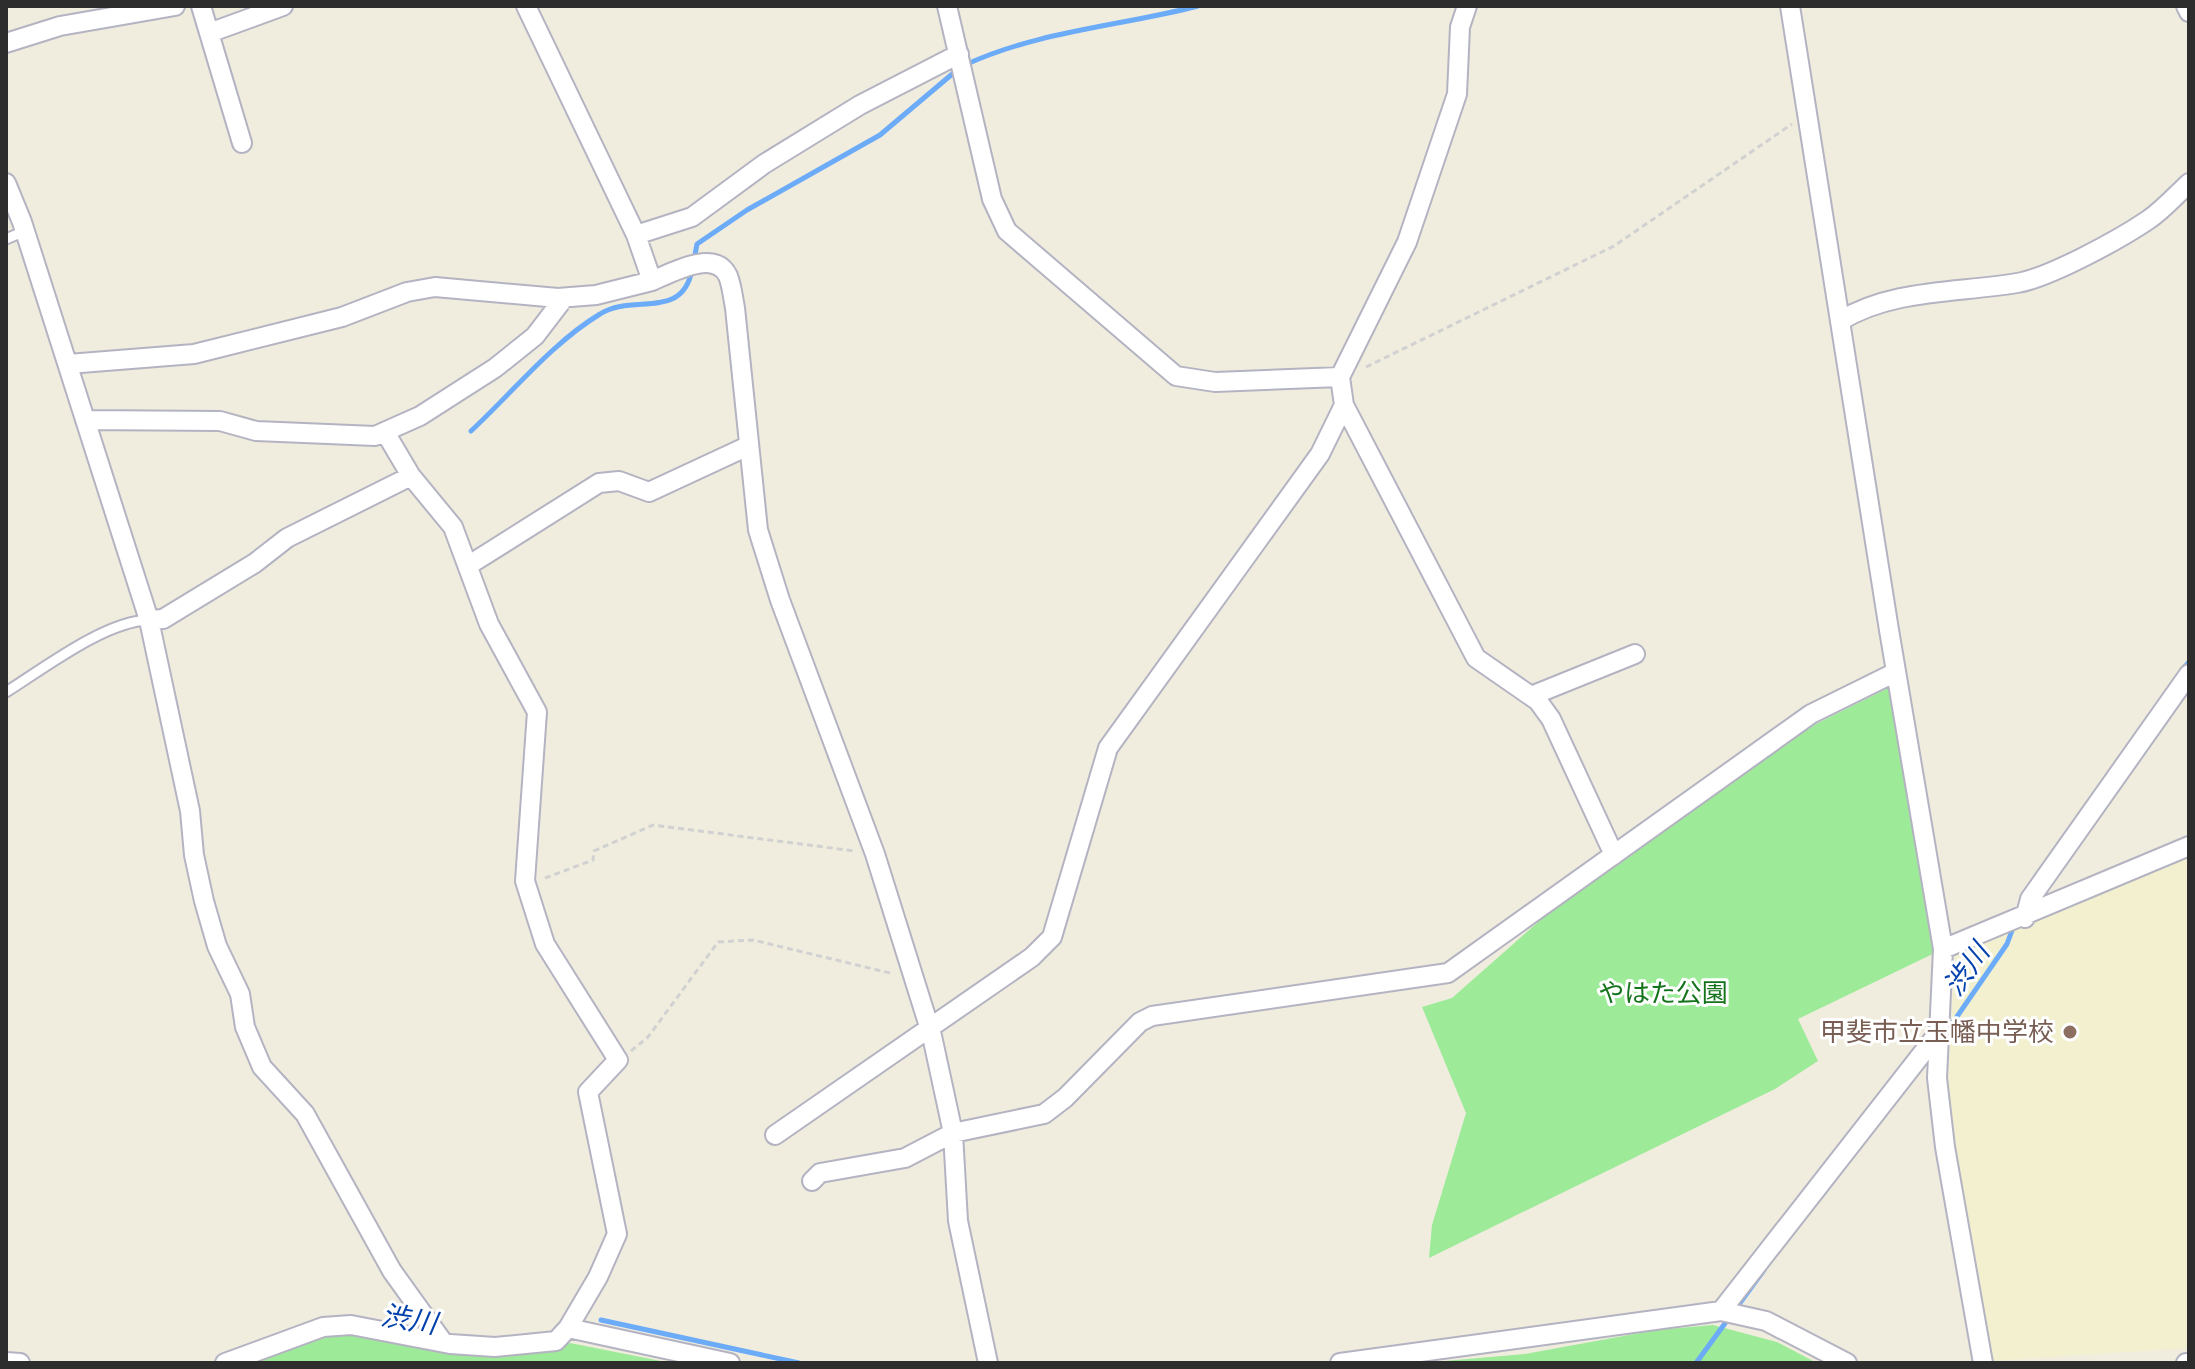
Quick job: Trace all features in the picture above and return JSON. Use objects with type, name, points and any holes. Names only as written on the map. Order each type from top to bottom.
[{"type":"street","points":[[6,43],[60,26],[175,6]]},
{"type":"street","points":[[201,6],[242,143]]},
{"type":"street","points":[[209,33],[283,6]]},
{"type":"street","points":[[526,6],[636,235],[652,281]]},
{"type":"street","points":[[947,6],[992,199],[1007,231],[1176,376],[1215,382],[1340,377]]},
{"type":"street","points":[[1467,6],[1460,27],[1457,94],[1407,242],[1340,377],[1344,405],[1476,658],[1531,696],[1551,719],[1614,855]]},
{"type":"street","points":[[1790,6],[1943,949],[1937,1078],[1945,1147],[1983,1363]]},
{"type":"street","points":[[2186,6],[2189,12]]},
{"type":"street","points":[[636,235],[692,217],[764,164],[824,127],[959,54]]},
{"type":"street","points":[[6,183],[25,231],[149,620],[190,811],[194,855],[204,901],[217,946],[240,994],[245,1027],[262,1067],[305,1114],[392,1271],[443,1342]]},
{"type":"street","points":[[1840,321],[1864,306],[1896,298],[2021,282],[2087,253],[2150,219],[2189,183]]},
{"type":"street","points":[[68,364],[194,354],[342,317],[407,292],[435,287],[520,297],[564,298],[596,295],[652,281],[701,262],[722,269],[728,276],[735,308],[758,530],[875,854],[929,1026],[953,1133],[958,1221],[988,1363]]},
{"type":"street","points":[[85,420],[220,421],[256,431],[375,436],[420,416],[495,368],[535,336],[564,298]]},
{"type":"street","points":[[775,1135],[1032,957],[1052,937],[1108,748],[1320,454],[1344,405]]},
{"type":"street","points":[[225,1363],[323,1327],[351,1325],[443,1342],[495,1347],[556,1341],[568,1328],[617,1234],[588,1092],[618,1060],[545,944],[526,885],[537,712],[489,624],[453,527],[411,476],[385,432]]},
{"type":"street","points":[[469,565],[599,483],[619,481],[638,485],[649,492],[748,446]]},
{"type":"street","points":[[149,620],[163,619],[255,563],[287,538],[411,476]]},
{"type":"street","points":[[1531,696],[1635,654]]},
{"type":"street","points":[[812,1181],[820,1173],[905,1158],[953,1133],[1044,1114],[1065,1098],[1140,1022],[1152,1016],[1448,973],[1811,714],[1896,672]]},
{"type":"street","points":[[2025,918],[2030,899],[2189,674]]},
{"type":"street","points":[[1943,949],[2025,918],[2189,846]]},
{"type":"street","points":[[1721,1311],[1939,1032]]},
{"type":"street","points":[[1340,1363],[1721,1311],[1766,1321],[1847,1363]]},
{"type":"street","points":[[568,1328],[730,1363]]},
{"type":"street","points":[[6,1362],[20,1363]]},
{"type":"lane","points":[[6,239],[25,231]]},
{"type":"lane","points":[[6,692],[113,628],[133,620],[149,620]]},
{"type":"path","points":[[1340,377],[1614,246],[1807,113]]},
{"type":"path","points":[[526,885],[593,860],[594,851],[653,825],[875,854]]},
{"type":"path","points":[[618,1060],[648,1037],[718,942],[753,940],[914,979]]},
{"type":"shaded area","name":"甲斐市立玉幡中学校","points":[[2189,854],[2189,1348],[1991,1361],[1947,1109],[1955,955]]},
{"type":"green space","name":"やはた公園","points":[[1887,677],[1943,949],[1798,1019],[1818,1061],[1775,1089],[1429,1258],[1432,1225],[1466,1113],[1422,1007],[1452,998],[1614,855],[1816,724],[1888,688]]},
{"type":"green space","points":[[1713,1325],[1777,1342],[1817,1363],[1421,1363],[1525,1354],[1656,1330]]},
{"type":"green space","points":[[350,1331],[552,1348],[570,1343],[671,1363],[247,1363],[323,1334]]},
{"type":"waterway","points":[[965,65],[1021,44],[1198,6]]},
{"type":"waterway","points":[[694,260],[697,244],[747,210],[880,135],[957,70]]},
{"type":"waterway","points":[[471,431],[582,326],[613,308],[667,301],[687,286],[692,270]]},
{"type":"waterway","name":"渋川","points":[[2182,670],[2189,662]]},
{"type":"waterway","name":"渋川","points":[[1945,1034],[2007,944],[2014,925]]},
{"type":"waterway","name":"渋川","points":[[1696,1363],[1764,1270]]},
{"type":"waterway","name":"渋川","points":[[601,1320],[799,1363]]},
{"type":"place","name":"甲斐市立玉幡中学校","points":[[2070,1032]]}]
